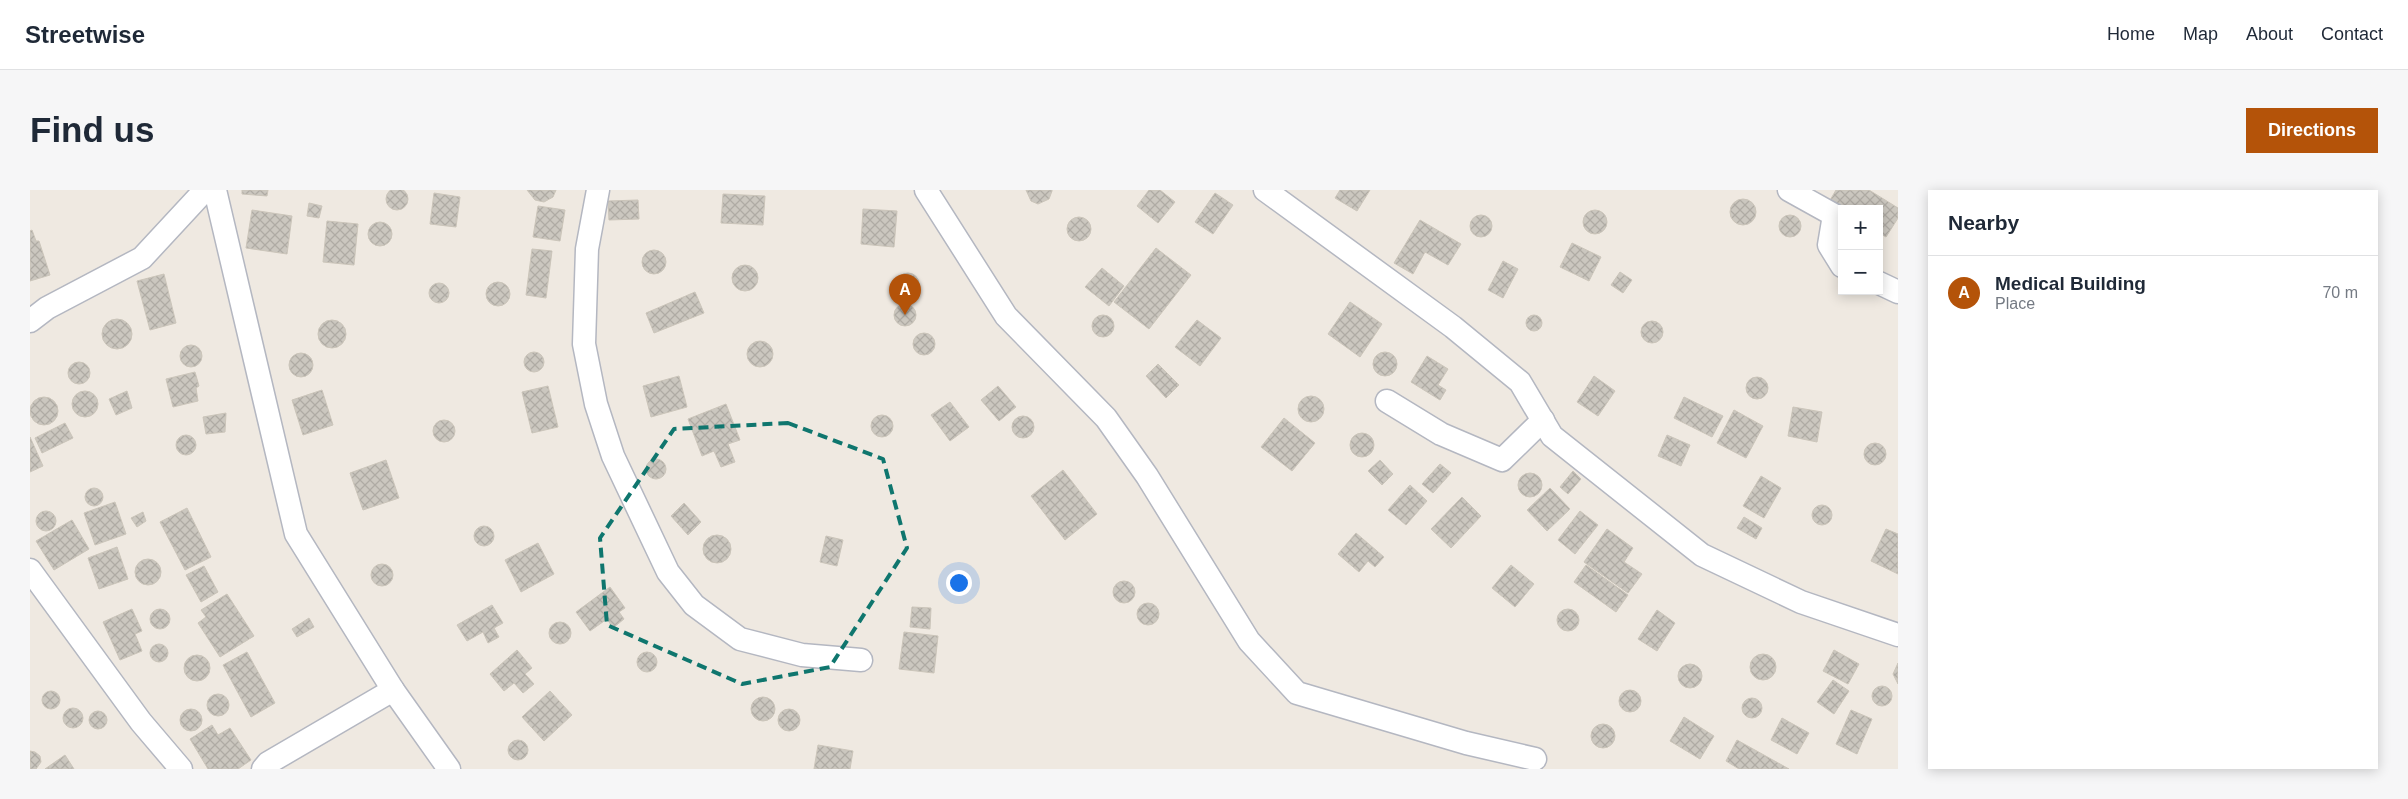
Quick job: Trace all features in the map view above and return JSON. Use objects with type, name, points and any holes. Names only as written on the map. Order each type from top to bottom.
[{"type":"street","points":[[30,321],[47,308],[142,258],[205,190]]},
{"type":"street","points":[[215,190],[296,534],[393,690],[449,769]]},
{"type":"street","points":[[598,190],[587,250],[584,344],[596,404],[613,456],[668,572],[694,605],[740,639],[802,654],[861,660]]},
{"type":"street","points":[[926,190],[1006,316],[1106,418],[1147,476],[1249,642],[1297,693],[1466,743],[1535,759]]},
{"type":"street","points":[[1265,190],[1438,316],[1520,382],[1552,436],[1702,555],[1801,602],[1898,635]]},
{"type":"street","points":[[1788,190],[1834,215],[1829,245],[1838,260]]},
{"type":"street","points":[[1883,285],[1898,292]]},
{"type":"street","points":[[1387,401],[1440,434],[1502,460],[1543,420]]},
{"type":"street","points":[[30,570],[141,722],[181,769]]},
{"type":"street","points":[[263,769],[268,763],[393,690]]},
{"type":"highlighted area","points":[[788,423],[883,459],[907,548],[830,667],[742,684],[607,625],[600,538],[674,429]]},
{"type":"building","points":[[397,188],[407,195],[408,199],[401,209],[397,210],[387,203],[386,199],[393,189]]},
{"type":"building","points":[[242,190],[268,190],[267,196],[242,194]]},
{"type":"building","points":[[527,190],[556,190],[553,197],[544,202],[535,200]]},
{"type":"building","points":[[1026,190],[1052,191],[1049,199],[1038,204],[1031,201]]},
{"type":"building","points":[[1149,190],[1160,190],[1175,202],[1158,223],[1137,206]]},
{"type":"building","points":[[1340,190],[1370,190],[1357,211],[1335,198]]},
{"type":"building","points":[[1836,190],[1869,190],[1898,208],[1898,218],[1886,237],[1883,235],[1883,205],[1838,205],[1838,207],[1829,202]]},
{"type":"building","points":[[434,193],[460,197],[456,227],[430,224]]},
{"type":"building","points":[[1215,193],[1233,205],[1213,234],[1195,222]]},
{"type":"building","points":[[723,194],[765,196],[763,225],[721,223]]},
{"type":"building","points":[[1743,199],[1752,203],[1756,212],[1752,221],[1743,225],[1734,221],[1730,212],[1734,203]]},
{"type":"building","points":[[638,200],[639,219],[609,220],[608,201]]},
{"type":"building","points":[[309,203],[322,206],[319,218],[307,216]]},
{"type":"building","points":[[538,206],[565,210],[560,241],[533,237]]},
{"type":"building","points":[[863,209],[897,211],[894,247],[861,244]]},
{"type":"building","points":[[252,210],[292,216],[287,254],[246,248]]},
{"type":"building","points":[[1595,210],[1603,214],[1607,222],[1603,230],[1595,234],[1587,230],[1583,222],[1587,214]]},
{"type":"building","points":[[1481,215],[1491,222],[1492,226],[1485,236],[1481,237],[1471,230],[1470,226],[1477,216]]},
{"type":"building","points":[[1790,215],[1798,218],[1801,226],[1798,234],[1790,237],[1782,234],[1779,226],[1782,218]]},
{"type":"building","points":[[1079,217],[1084,218],[1090,224],[1090,234],[1084,240],[1079,241],[1074,240],[1068,234],[1067,229],[1068,224],[1074,218]]},
{"type":"building","points":[[1420,220],[1461,244],[1448,265],[1425,252],[1413,274],[1394,263]]},
{"type":"building","points":[[327,221],[358,224],[354,265],[323,262]]},
{"type":"building","points":[[380,222],[389,225],[392,234],[389,243],[380,246],[371,243],[368,234],[371,225]]},
{"type":"building","points":[[32,230],[36,241],[39,241],[50,275],[30,281],[30,231]]},
{"type":"building","points":[[1572,243],[1601,257],[1589,281],[1560,267]]},
{"type":"building","points":[[1156,248],[1191,275],[1149,329],[1114,302]]},
{"type":"building","points":[[532,249],[552,251],[546,298],[526,295]]},
{"type":"building","points":[[654,250],[663,253],[666,262],[663,271],[654,274],[645,271],[642,262],[645,253]]},
{"type":"building","points":[[1503,261],[1518,269],[1503,298],[1488,290]]},
{"type":"building","points":[[745,265],[754,269],[758,278],[754,287],[745,291],[736,287],[732,278],[736,269]]},
{"type":"building","points":[[1102,268],[1124,286],[1109,306],[1085,287]]},
{"type":"building","points":[[1620,272],[1632,280],[1623,293],[1611,285]]},
{"type":"building","points":[[908,273],[916,276],[919,284],[916,292],[908,295],[900,292],[897,284],[900,276]]},
{"type":"building","points":[[164,274],[176,323],[150,330],[137,281]]},
{"type":"building","points":[[498,282],[506,286],[510,294],[506,302],[498,306],[490,302],[486,294],[490,286]]},
{"type":"building","points":[[439,283],[446,286],[449,293],[446,300],[439,303],[432,300],[429,293],[432,286]]},
{"type":"building","points":[[695,292],[704,313],[654,333],[646,313]]},
{"type":"building","points":[[1350,302],[1382,324],[1360,357],[1328,334]]},
{"type":"building","points":[[905,304],[913,307],[916,315],[913,323],[905,326],[897,323],[894,315],[897,307]]},
{"type":"building","points":[[1103,315],[1111,318],[1114,326],[1111,334],[1103,337],[1095,334],[1092,326],[1095,318]]},
{"type":"building","points":[[1531,315],[1537,315],[1542,320],[1540,329],[1531,331],[1526,326],[1526,320]]},
{"type":"building","points":[[117,319],[123,320],[131,328],[131,340],[123,348],[117,349],[111,348],[103,340],[102,334],[103,328],[111,320]]},
{"type":"building","points":[[332,320],[342,324],[346,334],[342,344],[332,348],[322,344],[318,334],[322,324]]},
{"type":"building","points":[[1197,320],[1221,338],[1200,366],[1175,347]]},
{"type":"building","points":[[1652,321],[1660,324],[1663,332],[1660,340],[1652,343],[1644,340],[1641,332],[1644,324]]},
{"type":"building","points":[[924,333],[932,336],[935,344],[932,352],[924,355],[916,352],[913,344],[916,336]]},
{"type":"building","points":[[760,341],[769,345],[773,354],[769,363],[760,367],[751,363],[747,354],[751,345]]},
{"type":"building","points":[[191,345],[199,348],[202,356],[199,364],[191,367],[183,364],[180,356],[183,348]]},
{"type":"building","points":[[534,352],[541,355],[544,362],[541,369],[534,372],[527,369],[524,362],[527,355]]},
{"type":"building","points":[[1385,352],[1394,355],[1397,364],[1394,373],[1385,376],[1376,373],[1373,364],[1376,355]]},
{"type":"building","points":[[301,353],[310,356],[313,365],[310,374],[301,377],[292,374],[289,365],[292,356]]},
{"type":"building","points":[[1427,356],[1448,369],[1438,385],[1446,390],[1440,400],[1411,382]]},
{"type":"building","points":[[79,362],[87,365],[90,373],[87,381],[79,384],[71,381],[68,373],[71,365]]},
{"type":"building","points":[[1158,364],[1179,385],[1166,398],[1146,376]]},
{"type":"building","points":[[195,372],[199,386],[196,388],[198,401],[173,407],[166,379]]},
{"type":"building","points":[[679,376],[687,407],[651,417],[643,386]]},
{"type":"building","points":[[1594,376],[1615,391],[1598,416],[1577,402]]},
{"type":"building","points":[[1757,377],[1767,384],[1768,388],[1761,398],[1757,399],[1747,392],[1746,388],[1753,378]]},
{"type":"building","points":[[548,386],[558,427],[532,433],[522,392]]},
{"type":"building","points":[[998,386],[1016,407],[999,421],[981,400]]},
{"type":"building","points":[[322,390],[333,425],[303,435],[292,400]]},
{"type":"building","points":[[85,391],[94,395],[98,404],[94,413],[85,417],[76,413],[72,404],[76,395]]},
{"type":"building","points":[[127,391],[132,408],[116,415],[109,399]]},
{"type":"building","points":[[1311,396],[1320,400],[1324,409],[1320,418],[1311,422],[1302,418],[1298,409],[1302,400]]},
{"type":"building","points":[[44,397],[54,401],[58,411],[54,421],[44,425],[34,421],[30,411],[34,401]]},
{"type":"building","points":[[1684,397],[1723,416],[1712,437],[1674,418]]},
{"type":"building","points":[[950,402],[969,427],[950,441],[931,415]]},
{"type":"building","points":[[726,404],[740,440],[728,444],[735,462],[721,467],[714,451],[702,456],[688,419]]},
{"type":"building","points":[[1793,407],[1822,412],[1817,442],[1788,436]]},
{"type":"building","points":[[1734,410],[1763,426],[1746,458],[1717,443]]},
{"type":"building","points":[[226,413],[225,432],[206,434],[203,417]]},
{"type":"building","points":[[882,415],[890,418],[893,426],[890,434],[882,437],[874,434],[871,426],[874,418]]},
{"type":"building","points":[[1023,416],[1031,419],[1034,427],[1031,435],[1023,438],[1015,435],[1012,427],[1015,419]]},
{"type":"building","points":[[1284,418],[1315,443],[1292,471],[1261,447]]},
{"type":"building","points":[[444,420],[452,423],[455,431],[452,439],[444,442],[436,439],[433,431],[436,423]]},
{"type":"building","points":[[65,423],[73,438],[42,453],[35,438]]},
{"type":"building","points":[[1362,433],[1367,434],[1373,440],[1373,450],[1367,456],[1362,457],[1357,456],[1351,450],[1350,445],[1351,440],[1357,434]]},
{"type":"building","points":[[186,435],[193,438],[196,445],[193,452],[186,455],[179,452],[176,445],[179,438]]},
{"type":"building","points":[[1667,435],[1690,445],[1681,466],[1658,456]]},
{"type":"building","points":[[30,437],[43,466],[30,472]]},
{"type":"building","points":[[1875,443],[1883,446],[1886,454],[1883,462],[1875,465],[1867,462],[1864,454],[1867,446]]},
{"type":"building","points":[[652,459],[660,459],[666,465],[666,473],[660,479],[652,479],[646,473],[646,465]]},
{"type":"building","points":[[386,460],[399,498],[363,510],[350,473]]},
{"type":"building","points":[[1380,460],[1393,474],[1382,485],[1368,471]]},
{"type":"building","points":[[1440,464],[1451,473],[1433,493],[1422,484]]},
{"type":"building","points":[[1063,470],[1097,514],[1065,540],[1031,496]]},
{"type":"building","points":[[1573,471],[1581,479],[1568,494],[1560,487]]},
{"type":"building","points":[[1530,473],[1535,474],[1541,480],[1541,490],[1535,496],[1530,497],[1525,496],[1519,490],[1518,485],[1519,480],[1525,474]]},
{"type":"building","points":[[1761,476],[1781,488],[1764,518],[1743,506]]},
{"type":"building","points":[[1410,485],[1427,501],[1406,525],[1388,510]]},
{"type":"building","points":[[94,488],[102,493],[103,497],[98,505],[94,506],[86,501],[85,497],[90,489]]},
{"type":"building","points":[[1550,488],[1570,509],[1547,531],[1527,510]]},
{"type":"building","points":[[1462,497],[1481,516],[1451,548],[1431,529]]},
{"type":"building","points":[[115,502],[126,534],[95,545],[84,513]]},
{"type":"building","points":[[684,503],[701,522],[688,535],[671,516]]},
{"type":"building","points":[[1822,505],[1829,508],[1832,515],[1829,522],[1822,525],[1815,522],[1812,515],[1815,508]]},
{"type":"building","points":[[187,508],[211,557],[185,570],[160,522]]},
{"type":"building","points":[[46,511],[53,514],[56,521],[53,528],[46,531],[39,528],[36,521],[39,514]]},
{"type":"building","points":[[1580,511],[1598,525],[1575,554],[1558,540]]},
{"type":"building","points":[[143,512],[146,521],[137,527],[131,518]]},
{"type":"building","points":[[1744,517],[1762,528],[1756,539],[1737,528]]},
{"type":"building","points":[[72,520],[89,549],[54,570],[36,541]]},
{"type":"building","points":[[484,526],[491,529],[494,536],[491,543],[484,546],[477,543],[474,536],[477,529]]},
{"type":"building","points":[[1607,529],[1633,548],[1624,562],[1642,574],[1628,593],[1584,562]]},
{"type":"building","points":[[1886,529],[1898,534],[1898,574],[1871,561]]},
{"type":"building","points":[[1356,533],[1384,557],[1375,567],[1368,561],[1359,572],[1338,554]]},
{"type":"building","points":[[717,535],[727,539],[731,549],[727,559],[717,563],[707,559],[703,549],[707,539]]},
{"type":"building","points":[[826,536],[843,540],[837,566],[820,562]]},
{"type":"building","points":[[538,543],[554,574],[521,592],[505,560]]},
{"type":"building","points":[[117,547],[128,579],[99,589],[88,558]]},
{"type":"building","points":[[148,559],[157,563],[161,572],[157,581],[148,585],[139,581],[135,572],[139,563]]},
{"type":"building","points":[[382,564],[390,567],[393,575],[390,583],[382,586],[374,583],[371,575],[374,567]]},
{"type":"building","points":[[1511,565],[1534,584],[1515,607],[1492,588]]},
{"type":"building","points":[[1586,565],[1628,595],[1616,612],[1574,582]]},
{"type":"building","points":[[204,566],[218,592],[201,602],[186,575]]},
{"type":"building","points":[[1124,581],[1132,584],[1135,592],[1132,600],[1124,603],[1116,600],[1113,592],[1116,584]]},
{"type":"building","points":[[610,587],[625,608],[619,612],[624,619],[613,628],[607,619],[590,631],[576,612]]},
{"type":"building","points":[[227,594],[254,636],[220,657],[198,623],[206,617],[201,610]]},
{"type":"building","points":[[1148,603],[1158,610],[1159,614],[1152,624],[1148,625],[1138,618],[1137,614],[1144,604]]},
{"type":"building","points":[[492,605],[503,623],[494,628],[499,637],[488,643],[483,632],[467,641],[457,625]]},
{"type":"building","points":[[912,607],[931,608],[930,629],[910,627]]},
{"type":"building","points":[[132,609],[142,631],[135,634],[142,651],[120,660],[103,622]]},
{"type":"building","points":[[156,609],[164,609],[170,615],[170,623],[164,629],[156,629],[150,623],[150,615]]},
{"type":"building","points":[[1568,609],[1576,612],[1579,620],[1576,628],[1568,631],[1560,628],[1557,620],[1560,612]]},
{"type":"building","points":[[1657,610],[1675,623],[1657,651],[1638,639]]},
{"type":"building","points":[[309,618],[314,627],[297,637],[292,629]]},
{"type":"building","points":[[560,622],[568,625],[571,633],[568,641],[560,644],[552,641],[549,633],[552,625]]},
{"type":"building","points":[[904,632],[938,636],[934,673],[899,669]]},
{"type":"building","points":[[159,644],[165,647],[168,653],[165,659],[159,662],[153,659],[150,653],[153,647]]},
{"type":"building","points":[[517,650],[532,668],[525,674],[534,684],[523,693],[514,683],[504,691],[490,674]]},
{"type":"building","points":[[1834,650],[1859,664],[1848,684],[1823,671]]},
{"type":"building","points":[[247,652],[275,703],[251,717],[223,665]]},
{"type":"building","points":[[643,652],[651,652],[657,658],[657,666],[651,672],[643,672],[637,666],[637,658]]},
{"type":"building","points":[[1763,654],[1772,658],[1776,667],[1772,676],[1763,680],[1754,676],[1750,667],[1754,658]]},
{"type":"building","points":[[197,655],[206,659],[210,668],[206,677],[197,681],[188,677],[184,668],[188,659]]},
{"type":"building","points":[[1898,663],[1898,684],[1893,674]]},
{"type":"building","points":[[1690,664],[1695,665],[1701,671],[1701,681],[1695,687],[1690,688],[1685,687],[1679,681],[1678,676],[1679,671],[1685,665]]},
{"type":"building","points":[[1833,680],[1849,691],[1834,714],[1817,702]]},
{"type":"building","points":[[1882,686],[1889,689],[1892,696],[1889,703],[1882,706],[1875,703],[1872,696],[1875,689]]},
{"type":"building","points":[[1630,690],[1638,693],[1641,701],[1638,709],[1630,712],[1622,709],[1619,701],[1622,693]]},
{"type":"building","points":[[51,691],[59,696],[60,700],[55,708],[51,709],[43,704],[42,700],[47,692]]},
{"type":"building","points":[[550,691],[572,715],[544,741],[522,717]]},
{"type":"building","points":[[218,694],[226,697],[229,705],[226,713],[218,716],[210,713],[207,705],[210,697]]},
{"type":"building","points":[[763,697],[772,700],[775,709],[772,718],[763,721],[754,718],[751,709],[754,700]]},
{"type":"building","points":[[1752,698],[1759,701],[1762,708],[1759,715],[1752,718],[1745,715],[1742,708],[1745,701]]},
{"type":"building","points":[[73,708],[80,711],[83,718],[80,725],[73,728],[66,725],[63,718],[66,711]]},
{"type":"building","points":[[191,709],[199,712],[202,720],[199,728],[191,731],[183,728],[180,720],[183,712]]},
{"type":"building","points":[[789,709],[799,716],[800,720],[793,730],[789,731],[779,724],[778,720],[785,710]]},
{"type":"building","points":[[1851,710],[1872,719],[1857,754],[1836,744]]},
{"type":"building","points":[[98,711],[104,714],[107,720],[104,726],[98,729],[92,726],[89,720],[92,714]]},
{"type":"building","points":[[1684,717],[1714,736],[1700,759],[1670,741]]},
{"type":"building","points":[[1782,718],[1809,733],[1797,754],[1771,740]]},
{"type":"building","points":[[1603,724],[1608,725],[1614,731],[1614,741],[1608,747],[1603,748],[1598,747],[1592,741],[1591,736],[1592,731],[1598,725]]},
{"type":"building","points":[[212,725],[218,735],[230,728],[251,760],[238,769],[208,769],[190,739]]},
{"type":"building","points":[[514,740],[522,740],[528,746],[528,754],[522,760],[514,760],[508,754],[508,746]]},
{"type":"building","points":[[1737,740],[1789,769],[1739,769],[1726,761]]},
{"type":"building","points":[[818,745],[853,751],[850,769],[814,769]]},
{"type":"building","points":[[30,751],[40,756],[41,762],[36,769],[30,769]]},
{"type":"building","points":[[65,755],[74,769],[45,769]]},
{"type":"place","name":"Medical Building","points":[[905,315]]}]
